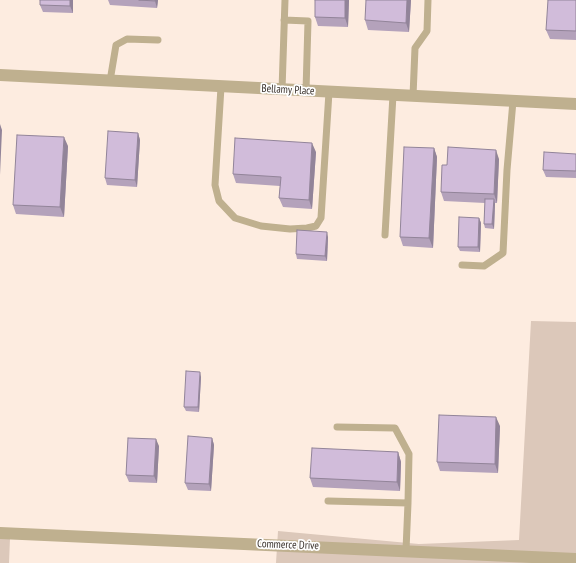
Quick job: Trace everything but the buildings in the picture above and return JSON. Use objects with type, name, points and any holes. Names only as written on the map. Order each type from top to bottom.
[{"type":"street","name":"Bellamy Place","points":[[0,76],[576,104]]},
{"type":"street","name":"Commerce Drive","points":[[0,533],[576,558]]},
{"type":"lane","points":[[282,90],[285,0]]},
{"type":"lane","points":[[413,96],[414,48],[427,31],[428,0]]},
{"type":"lane","points":[[284,20],[308,20],[306,91]]},
{"type":"lane","points":[[110,81],[116,45],[127,39],[158,40]]},
{"type":"lane","points":[[222,86],[215,185],[219,201],[235,218],[261,226],[290,229],[316,226],[321,218],[329,92]]},
{"type":"lane","points":[[385,235],[392,95]]},
{"type":"lane","points":[[462,265],[484,266],[503,253],[507,170],[513,101]]},
{"type":"lane","points":[[337,427],[395,428],[410,454],[406,550]]},
{"type":"lane","points":[[328,501],[408,503]]},
{"type":"shaded area","points":[[531,321],[576,322],[576,563],[276,563],[278,531],[419,544],[519,540]]},
{"type":"shaded area","points":[[0,537],[10,538],[9,563],[0,563]]}]
